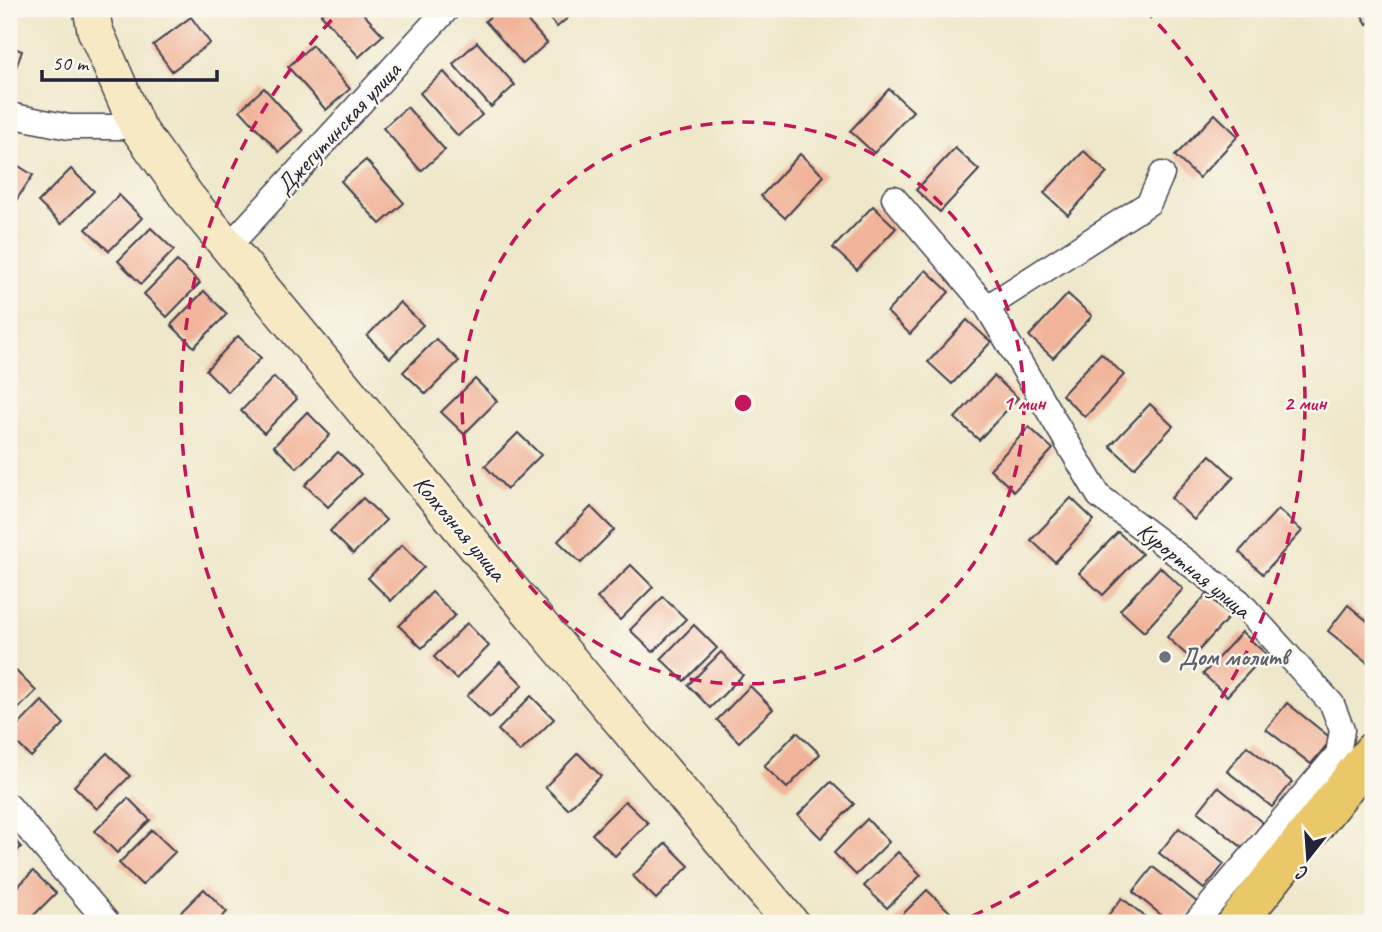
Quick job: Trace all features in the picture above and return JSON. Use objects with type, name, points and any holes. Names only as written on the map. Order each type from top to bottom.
[{"type":"main road","name":"Колхозная улица","points":[[91,9],[95,30],[137,127],[187,198],[791,923]]},
{"type":"main road","points":[[1237,923],[1373,751]]},
{"type":"street","name":"Джегутинская улица","points":[[228,247],[447,9]]},
{"type":"street","points":[[9,115],[69,127],[137,127]]},
{"type":"street","points":[[987,307],[1149,203],[1162,174]]},
{"type":"street","name":"Курортная улица","points":[[894,198],[987,307],[1099,496],[1239,601],[1332,704],[1342,730],[1338,754],[1195,923]]},
{"type":"street","points":[[9,806],[108,923]]},
{"type":"building","points":[[327,9],[359,9],[383,35],[359,57],[321,14]]},
{"type":"building","points":[[499,9],[517,9],[547,43],[523,64],[485,21]]},
{"type":"building","points":[[541,9],[578,9],[557,27]]},
{"type":"building","points":[[1358,9],[1373,9],[1373,20],[1367,24]]},
{"type":"building","points":[[191,17],[210,43],[172,71],[153,45]]},
{"type":"building","points":[[477,42],[515,85],[491,107],[453,64]]},
{"type":"building","points":[[312,45],[350,89],[326,110],[288,67]]},
{"type":"building","points":[[9,46],[22,51],[9,87]]},
{"type":"building","points":[[444,72],[482,115],[458,136],[420,93]]},
{"type":"building","points":[[264,88],[303,131],[279,152],[240,110]]},
{"type":"building","points":[[889,89],[913,111],[874,153],[850,131]]},
{"type":"building","points":[[407,107],[445,150],[421,171],[383,128]]},
{"type":"building","points":[[1215,114],[1238,136],[1199,178],[1175,156]]},
{"type":"building","points":[[955,148],[979,170],[940,212],[916,190]]},
{"type":"building","points":[[1084,151],[1107,173],[1068,215],[1044,193]]},
{"type":"building","points":[[800,154],[824,176],[785,218],[761,196]]},
{"type":"building","points":[[9,160],[33,175],[9,211]]},
{"type":"building","points":[[366,160],[404,203],[380,224],[341,181]]},
{"type":"building","points":[[71,169],[94,191],[61,224],[38,202]]},
{"type":"building","points":[[119,195],[142,218],[109,251],[86,229]]},
{"type":"building","points":[[873,206],[896,228],[857,270],[833,248]]},
{"type":"building","points":[[151,228],[174,250],[141,284],[118,261]]},
{"type":"building","points":[[177,261],[200,283],[167,317],[144,294]]},
{"type":"building","points":[[926,270],[949,292],[910,334],[887,312]]},
{"type":"building","points":[[204,291],[227,314],[194,347],[171,325]]},
{"type":"building","points":[[1068,294],[1092,316],[1053,358],[1029,336]]},
{"type":"building","points":[[400,302],[423,325],[390,358],[367,336]]},
{"type":"building","points":[[967,320],[991,342],[952,384],[928,362]]},
{"type":"building","points":[[238,336],[261,358],[228,392],[206,370]]},
{"type":"building","points":[[436,339],[459,361],[426,394],[403,372]]},
{"type":"building","points":[[1101,353],[1124,375],[1085,417],[1062,395]]},
{"type":"building","points":[[994,376],[1018,398],[979,440],[955,418]]},
{"type":"building","points":[[274,377],[297,399],[264,433],[241,411]]},
{"type":"building","points":[[475,379],[497,401],[464,434],[441,412]]},
{"type":"building","points":[[1150,404],[1173,426],[1134,468],[1110,446]]},
{"type":"building","points":[[307,412],[330,435],[297,468],[274,446]]},
{"type":"building","points":[[1029,427],[1053,449],[1014,491],[990,469]]},
{"type":"building","points":[[518,433],[541,455],[507,489],[485,466]]},
{"type":"building","points":[[338,452],[361,474],[328,507],[305,485]]},
{"type":"building","points":[[1210,455],[1234,477],[1194,520],[1171,498]]},
{"type":"building","points":[[363,498],[386,520],[353,554],[330,531]]},
{"type":"building","points":[[1071,498],[1094,520],[1055,562],[1031,540]]},
{"type":"building","points":[[591,507],[614,530],[581,563],[558,541]]},
{"type":"building","points":[[1278,509],[1302,531],[1263,574],[1239,552]]},
{"type":"building","points":[[1118,532],[1142,554],[1103,595],[1079,573]]},
{"type":"building","points":[[402,545],[424,567],[391,601],[368,578]]},
{"type":"building","points":[[631,565],[653,587],[620,620],[597,598]]},
{"type":"building","points":[[1160,567],[1183,589],[1144,632],[1120,610]]},
{"type":"building","points":[[432,592],[455,615],[422,648],[399,626]]},
{"type":"building","points":[[1207,594],[1230,616],[1191,659],[1167,637]]},
{"type":"building","points":[[663,597],[686,619],[653,652],[630,630]]},
{"type":"building","points":[[1348,605],[1373,626],[1373,667],[1328,631]]},
{"type":"building","points":[[467,623],[489,646],[456,679],[434,657]]},
{"type":"building","points":[[694,625],[717,648],[684,681],[661,659]]},
{"type":"building","points":[[1242,632],[1266,654],[1227,696],[1203,674]]},
{"type":"building","points":[[721,652],[743,675],[710,708],[688,685]]},
{"type":"building","points":[[500,662],[523,685],[490,718],[467,696]]},
{"type":"building","points":[[13,668],[36,691],[9,718],[9,673]]},
{"type":"building","points":[[750,686],[773,709],[739,742],[717,720]]},
{"type":"building","points":[[531,696],[554,719],[520,752],[498,730]]},
{"type":"building","points":[[42,701],[64,724],[31,757],[9,735]]},
{"type":"building","points":[[1287,703],[1332,739],[1311,764],[1266,729]]},
{"type":"building","points":[[797,732],[820,754],[787,788],[764,766]]},
{"type":"building","points":[[1247,746],[1292,782],[1272,807],[1227,771]]},
{"type":"building","points":[[107,753],[130,776],[97,809],[74,786]]},
{"type":"building","points":[[578,753],[601,776],[568,809],[545,787]]},
{"type":"building","points":[[831,782],[854,804],[821,838],[798,815]]},
{"type":"building","points":[[1218,787],[1263,823],[1243,848],[1198,812]]},
{"type":"building","points":[[128,798],[150,820],[117,853],[95,831]]},
{"type":"building","points":[[625,801],[648,823],[615,856],[592,834]]},
{"type":"building","points":[[867,819],[889,842],[856,875],[834,853]]},
{"type":"building","points":[[1179,828],[1224,864],[1204,889],[1159,853]]},
{"type":"building","points":[[152,830],[175,852],[142,885],[119,863]]},
{"type":"building","points":[[9,834],[21,847],[9,860]]},
{"type":"building","points":[[666,843],[689,866],[656,899],[633,876]]},
{"type":"building","points":[[898,852],[921,875],[887,908],[864,886]]},
{"type":"building","points":[[1153,867],[1198,903],[1182,923],[1171,923],[1133,892]]},
{"type":"building","points":[[33,871],[56,893],[26,923],[19,923],[9,913],[9,896]]},
{"type":"building","points":[[204,889],[227,912],[216,923],[170,923]]},
{"type":"building","points":[[927,890],[950,912],[939,923],[894,923]]},
{"type":"building","points":[[1122,898],[1153,923],[1102,923]]},
{"type":"place","name":"Дом молитв","points":[[1165,657]]}]
